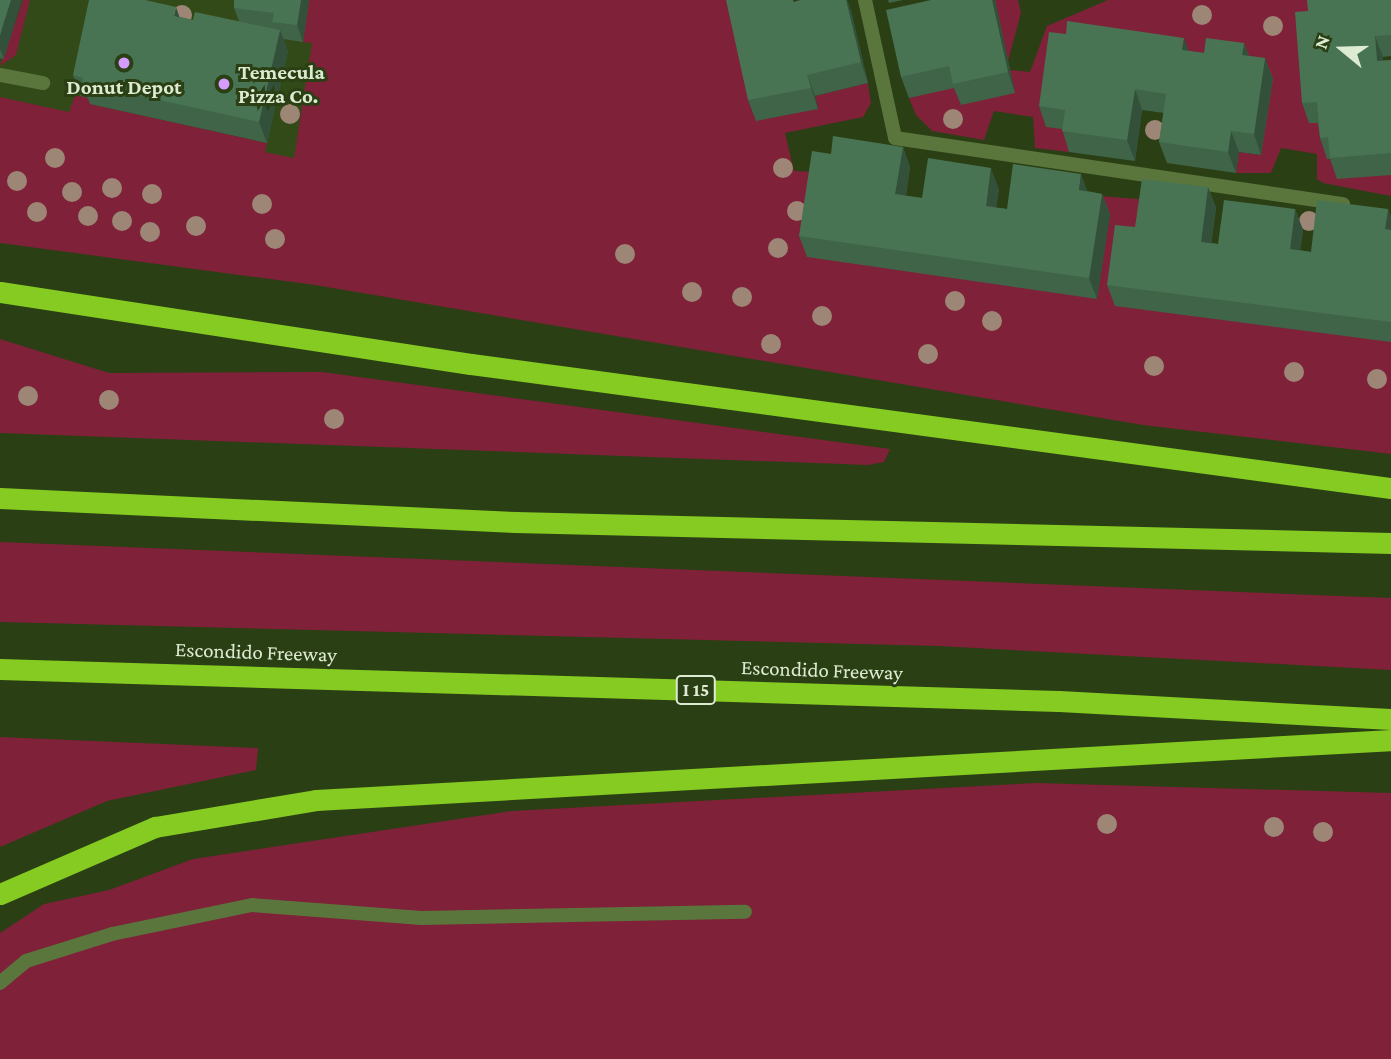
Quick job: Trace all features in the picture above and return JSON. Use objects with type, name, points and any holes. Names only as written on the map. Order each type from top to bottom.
[{"type":"highway","points":[[0,292],[471,363],[1391,488]]},
{"type":"highway","points":[[0,498],[515,522],[1391,543]]},
{"type":"highway","name":"Escondido Freeway","points":[[0,669],[1059,701],[1391,719]]},
{"type":"highway","points":[[0,894],[155,827],[316,800],[1391,740]]},
{"type":"lane","points":[[865,0],[895,138],[1365,207]]},
{"type":"lane","points":[[0,75],[43,83]]},
{"type":"lane","points":[[0,983],[26,961],[112,934],[252,905],[422,918],[745,912]]},
{"type":"shaded area","points":[[0,0],[322,0],[301,168],[0,103]]},
{"type":"shaded area","points":[[23,0],[30,0],[16,55],[0,66]]},
{"type":"shaded area","points":[[309,0],[729,0],[818,108],[815,96],[868,83],[871,103],[863,117],[785,133],[794,171],[819,172],[1097,299],[1110,215],[1089,195],[1149,200],[1143,248],[1391,342],[1391,454],[1143,425],[315,285],[0,243],[0,97],[69,112],[75,95],[91,98],[90,104],[267,143],[265,152],[294,158],[312,43],[303,42]]},
{"type":"shaded area","points":[[995,0],[1018,0],[1021,13],[1008,61]]},
{"type":"shaded area","points":[[1108,0],[1313,0],[1309,123],[1325,123],[1328,159],[1391,175],[1391,196],[1323,183],[1317,179],[1317,154],[1281,148],[1271,173],[1236,173],[1239,152],[1261,155],[1250,76],[1072,131],[1069,152],[1035,148],[1033,117],[994,111],[984,140],[932,131],[916,115],[909,98],[1010,70],[1030,72],[1047,26]]},
{"type":"shaded area","points":[[0,339],[109,373],[322,372],[890,449],[884,462],[868,465],[0,433]]},
{"type":"shaded area","points":[[0,542],[1391,598],[1391,670],[938,646],[0,622]]},
{"type":"shaded area","points":[[0,737],[258,748],[256,770],[107,801],[0,847]]},
{"type":"shaded area","points":[[1036,783],[1391,793],[1391,1059],[0,1059],[0,933],[44,904],[109,890],[193,859],[512,811]]},
{"type":"building","points":[[0,0],[11,0],[0,35]]},
{"type":"building","points":[[89,0],[145,0],[176,7],[174,16],[193,20],[195,12],[280,30],[259,122],[82,83],[83,78],[73,75]]},
{"type":"building","points":[[234,0],[301,0],[297,25],[272,22],[274,13],[234,8]]},
{"type":"building","points":[[726,0],[846,0],[861,62],[807,75],[811,88],[748,100]]},
{"type":"building","points":[[931,0],[992,0],[1008,72],[953,84],[949,66],[901,77],[886,10]]},
{"type":"building","points":[[1307,0],[1391,0],[1391,35],[1375,36],[1377,61],[1391,60],[1391,153],[1330,158],[1328,137],[1320,138],[1317,102],[1302,103],[1295,12],[1308,11]]},
{"type":"building","points":[[1067,21],[1184,38],[1182,50],[1204,53],[1206,38],[1244,43],[1242,55],[1265,58],[1254,134],[1231,131],[1228,152],[1159,142],[1166,94],[1135,89],[1127,140],[1062,131],[1065,110],[1039,106],[1049,32],[1066,34]]},
{"type":"building","points":[[833,136],[903,147],[895,194],[922,198],[928,158],[991,168],[986,206],[1007,209],[1013,164],[1081,174],[1079,190],[1102,194],[1089,278],[799,236],[812,151],[831,154]]},
{"type":"building","points":[[1142,179],[1208,187],[1201,242],[1218,244],[1224,200],[1295,209],[1290,249],[1311,252],[1317,200],[1388,209],[1385,229],[1391,230],[1391,322],[1107,285],[1115,225],[1135,227]]},
{"type":"place","name":"Donut Depot","points":[[124,63]]},
{"type":"place","name":"Temecula Pizza Co.","points":[[224,84]]}]
